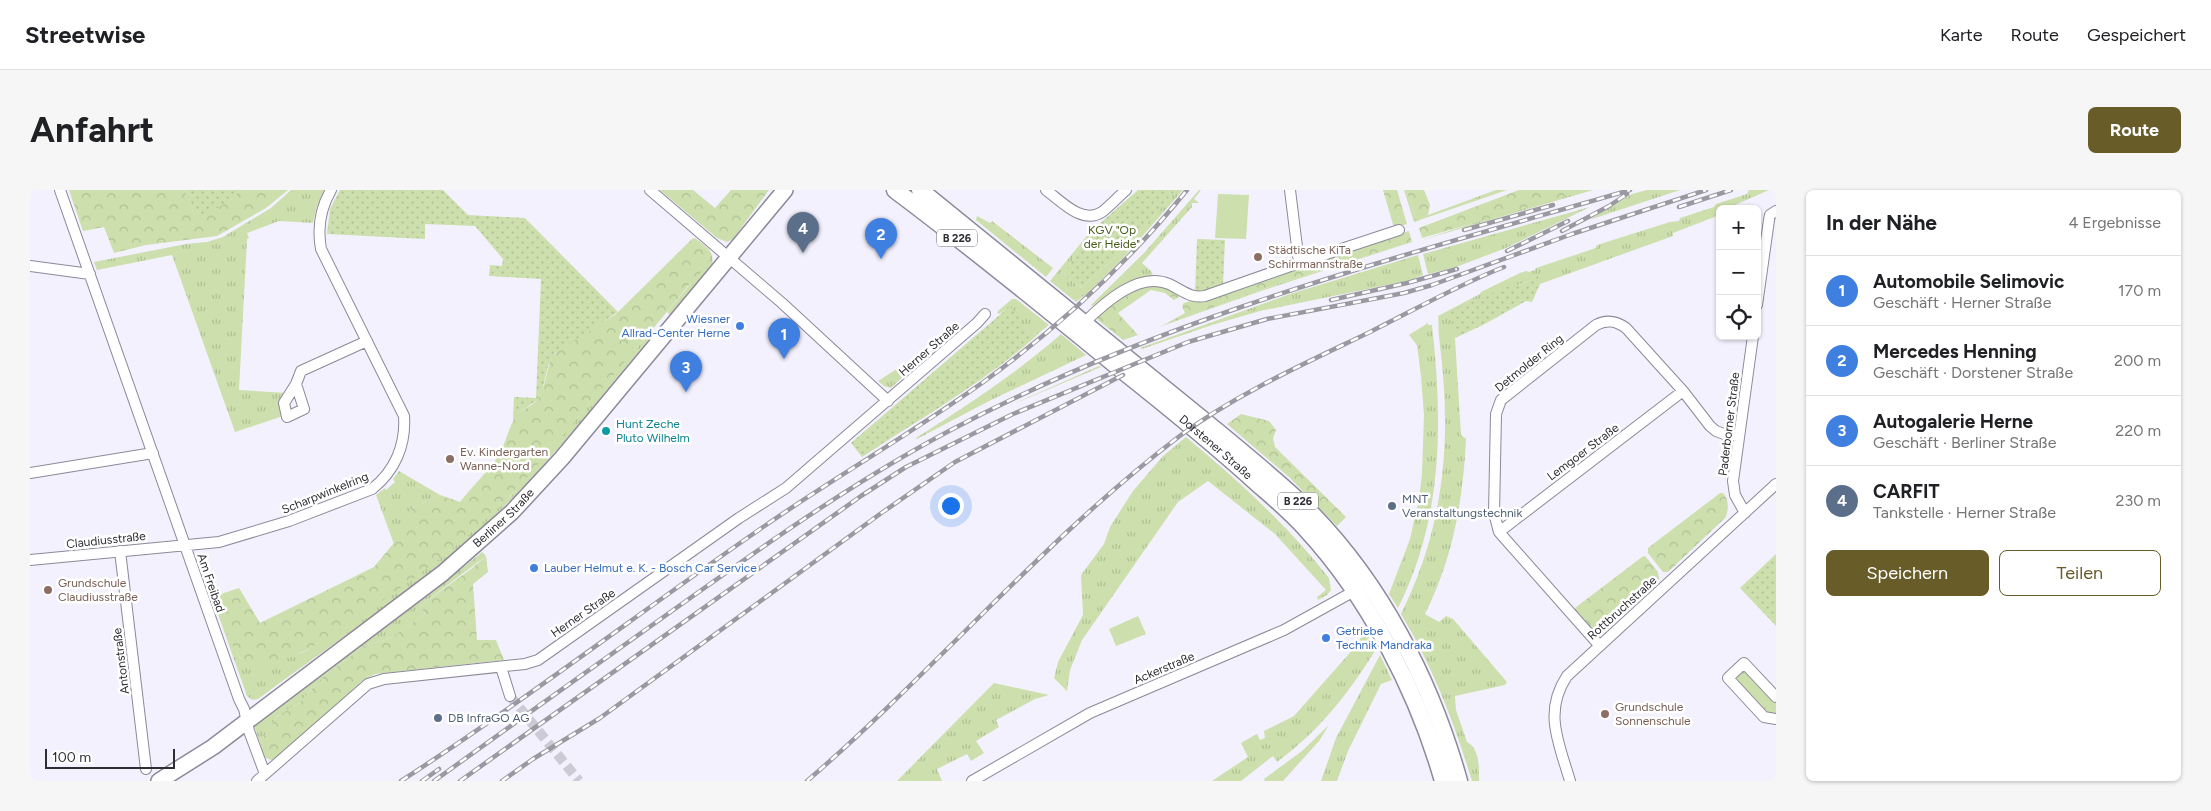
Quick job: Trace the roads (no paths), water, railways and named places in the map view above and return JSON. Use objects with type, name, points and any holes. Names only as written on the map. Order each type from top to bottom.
[{"type":"main road","name":"Berliner Straße","points":[[159,781],[213,747],[443,573],[512,512],[562,458],[785,190]]},
{"type":"main road","name":"Dorstener Straße","points":[[895,190],[1012,281],[1236,463],[1306,528],[1340,570],[1360,587],[1394,624],[1428,689],[1459,781]]},
{"type":"main road","name":"Dorstener Straße","points":[[920,190],[1266,472],[1308,510],[1352,561],[1360,587],[1384,641],[1416,702],[1443,781]]},
{"type":"street","name":"Am Freibad","points":[[60,190],[247,721]]},
{"type":"street","name":"Scharpwinkelring","points":[[184,544],[219,542],[289,521],[372,490],[382,482],[403,446],[404,416],[321,249],[318,234],[319,221],[331,190]]},
{"type":"street","points":[[650,190],[730,258],[888,401]]},
{"type":"street","points":[[1046,190],[1075,212],[1089,215],[1102,212],[1126,190]]},
{"type":"street","points":[[1290,190],[1298,263]]},
{"type":"street","points":[[1758,295],[1770,215],[1776,211]]},
{"type":"street","points":[[1084,323],[1100,307],[1141,283],[1162,282],[1192,296],[1201,297],[1399,230]]},
{"type":"street","points":[[30,266],[90,274]]},
{"type":"street","name":"Herner Straße","points":[[247,721],[261,778],[368,684],[384,679],[501,667],[525,664],[538,660],[739,518],[786,488],[977,324],[984,314]]},
{"type":"street","name":"Detmolder Ring","points":[[1499,532],[1494,512],[1498,407],[1508,394],[1596,325],[1605,321],[1613,321],[1626,328],[1716,431],[1739,436]]},
{"type":"street","name":"Paderborner Straße","points":[[1745,513],[1739,503],[1734,486],[1752,340]]},
{"type":"street","points":[[296,384],[301,371],[367,341]]},
{"type":"street","name":"Lemgoer Straße","points":[[1499,532],[1683,391]]},
{"type":"street","points":[[30,473],[153,453]]},
{"type":"street","name":"Rottbruchstraße","points":[[1570,781],[1555,726],[1555,701],[1559,689],[1567,676],[1776,484]]},
{"type":"street","points":[[1499,532],[1599,645]]},
{"type":"street","name":"Claudiusstraße","points":[[30,560],[184,544]]},
{"type":"street","name":"Antonstraße","points":[[120,551],[146,769]]},
{"type":"street","name":"Ackerstraße","points":[[972,781],[1090,713],[1277,633],[1360,587]]},
{"type":"street","points":[[1776,697],[1744,663],[1728,678],[1764,717],[1776,719]]},
{"type":"street","points":[[501,667],[510,696]]},
{"type":"tunnel","points":[[510,696],[579,781]]},
{"type":"railway","points":[[401,781],[494,719],[766,525],[929,419],[1010,362],[1065,317],[1116,269],[1187,190]]},
{"type":"railway","points":[[434,781],[818,509],[949,431],[1030,391],[1113,355],[1198,322],[1369,266],[1630,190]]},
{"type":"railway","points":[[460,781],[861,496],[906,467],[1013,414],[1188,342],[1267,319],[1404,293],[1432,285],[1572,234],[1706,190]]},
{"type":"railway","points":[[1679,207],[1731,190]]},
{"type":"railway","points":[[1562,231],[1609,206],[1627,194]]},
{"type":"railway","points":[[1464,230],[1553,205]]},
{"type":"railway","points":[[1507,251],[1568,221]]},
{"type":"railway","points":[[807,781],[901,695],[1083,517],[1181,435],[1273,379],[1453,290],[1504,267]]},
{"type":"railway","points":[[1331,300],[1407,283],[1457,269]]},
{"type":"railway","points":[[502,781],[533,759],[600,718],[880,514],[955,462],[1123,375]]},
{"type":"railway","points":[[422,781],[439,769]]},
{"type":"place","name":"CARFIT","points":[[803,253]]},
{"type":"place","name":"Städtische KiTa Schirrmannstraße","points":[[1258,257]]},
{"type":"place","name":"Mercedes Henning","points":[[881,259]]},
{"type":"place","name":"Wiesner Allrad-Center Herne","points":[[740,326]]},
{"type":"place","name":"Automobile Selimovic","points":[[784,359]]},
{"type":"place","name":"Autogalerie Herne","points":[[686,392]]},
{"type":"place","name":"Hunt Zeche Pluto Wilhelm","points":[[606,431]]},
{"type":"place","name":"Ev. Kindergarten Wanne-Nord","points":[[450,459]]},
{"type":"place","name":"MNT Veranstaltungstechnik","points":[[1392,506]]},
{"type":"place","name":"Lauber Helmut e. K. - Bosch Car Service","points":[[534,568]]},
{"type":"place","name":"Grundschule Claudiusstraße","points":[[48,590]]},
{"type":"place","name":"Getriebe Technik Mandraka","points":[[1326,638]]},
{"type":"place","name":"Grundschule Sonnenschule","points":[[1605,714]]},
{"type":"place","name":"DB InfraGO AG","points":[[438,718]]},
{"type":"park label","name":"KGV \"Op der Heide\"","points":[[1112,237]]}]
